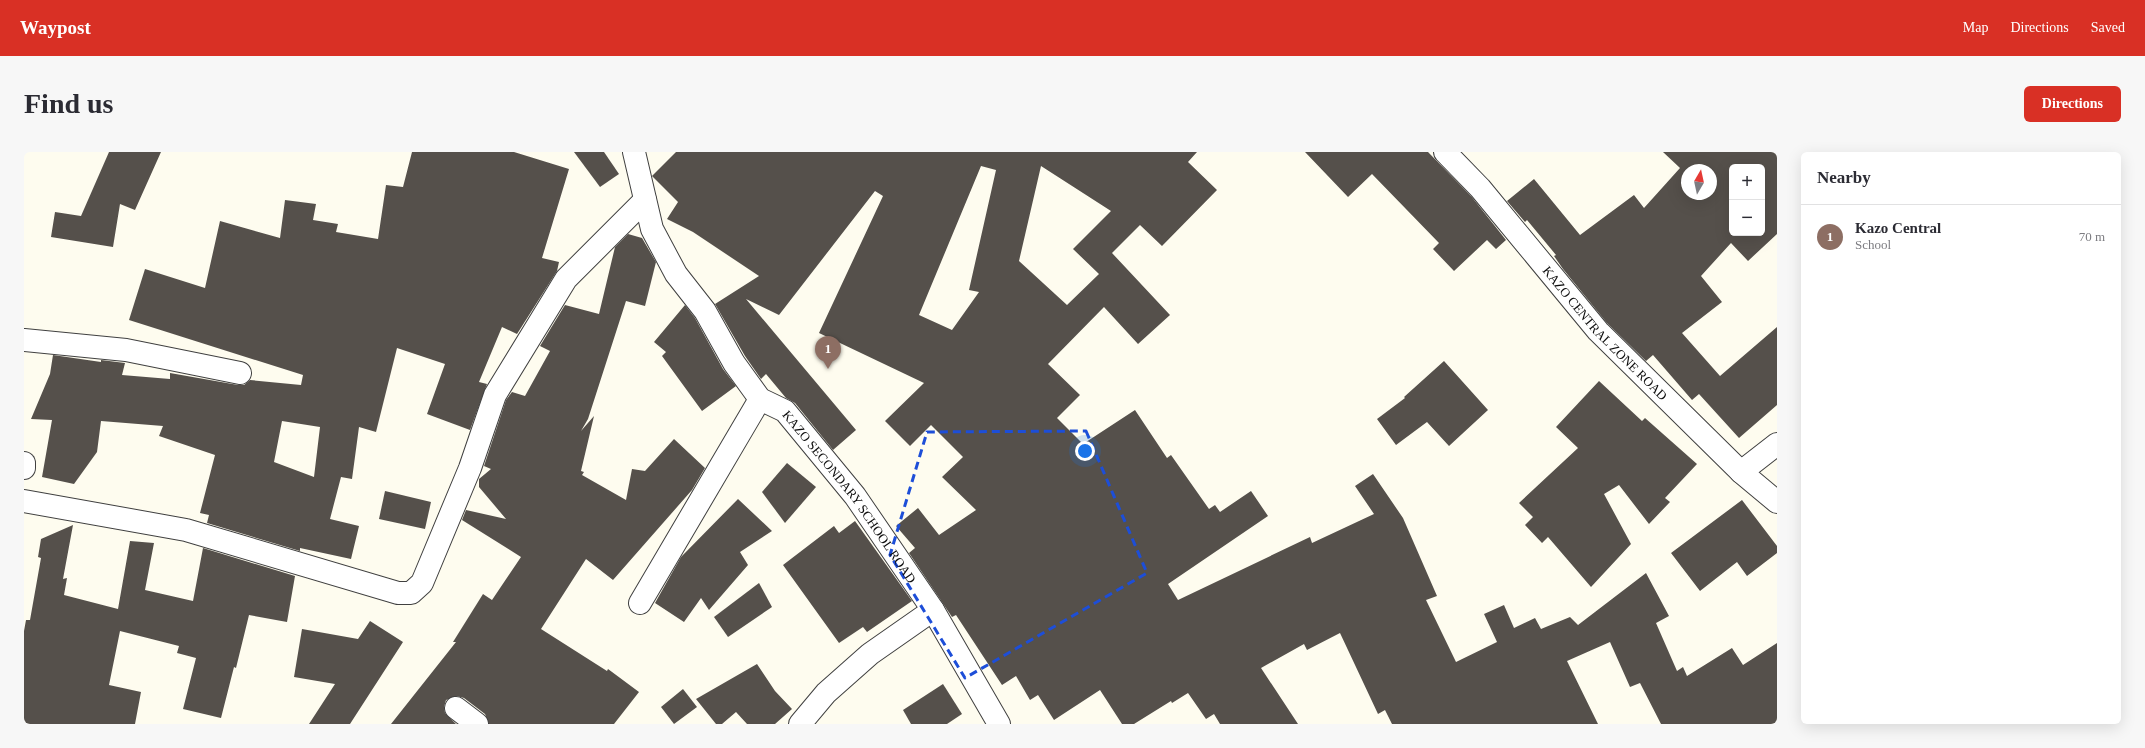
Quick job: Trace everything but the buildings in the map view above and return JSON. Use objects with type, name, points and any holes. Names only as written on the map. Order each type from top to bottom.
[{"type":"street","name":"KAZO SECONDARY SCHOOL ROAD","points":[[634,152],[652,229],[676,274],[705,311],[734,363],[760,399],[785,411],[855,496],[933,610],[999,724]]},
{"type":"street","name":"KAZO CENTRAL ZONE ROAD","points":[[1445,152],[1480,188],[1598,331],[1741,472],[1777,502]]},
{"type":"street","points":[[24,501],[186,530],[398,593],[412,593],[422,583],[470,468],[495,395],[566,279],[646,200]]},
{"type":"street","points":[[24,340],[126,350],[240,373]]},
{"type":"street","points":[[640,603],[760,399]]},
{"type":"street","points":[[1741,472],[1777,444]]},
{"type":"street","points":[[24,463],[24,468]]},
{"type":"street","points":[[800,724],[826,693],[870,654],[933,610]]},
{"type":"street","points":[[456,708],[477,724]]},
{"type":"highlighted area","points":[[1086,431],[1147,573],[965,678],[890,555],[927,432]]},
{"type":"place","name":"Kazo Central","points":[[828,369]]}]
